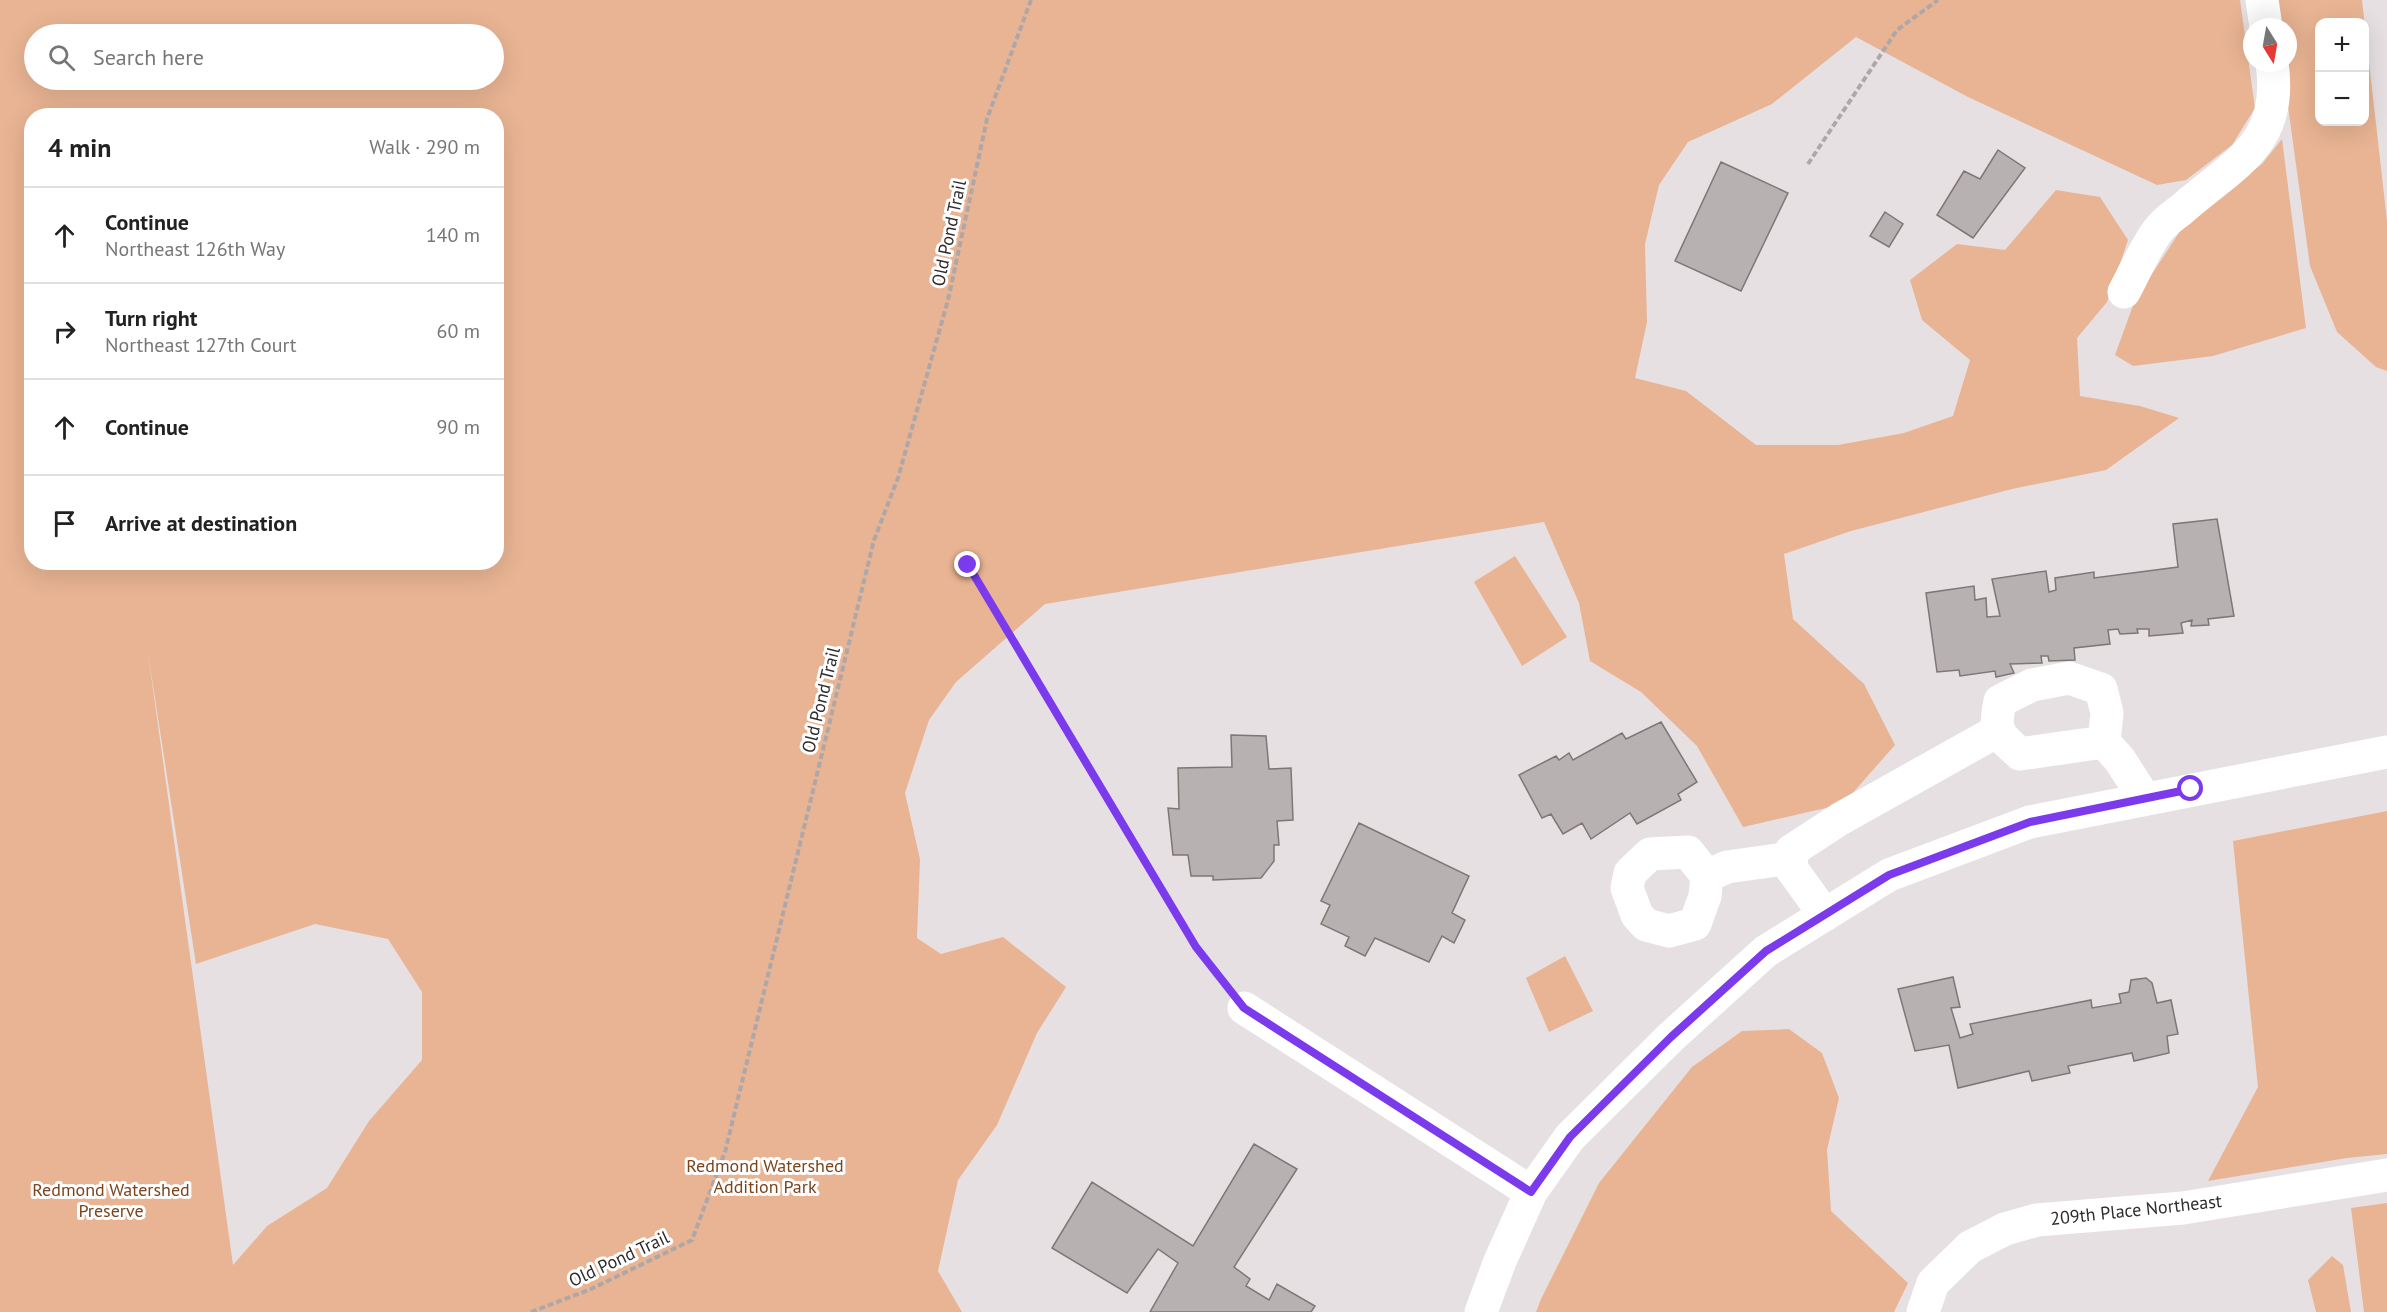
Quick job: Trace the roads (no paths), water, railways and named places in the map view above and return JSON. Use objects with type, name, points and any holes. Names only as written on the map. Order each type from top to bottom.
[{"type":"street","points":[[2262,0],[2265,18]]},
{"type":"street","points":[[2124,292],[2160,228],[2243,160],[2262,137],[2272,110],[2275,81],[2274,72]]},
{"type":"street","points":[[2104,742],[2020,754],[2000,736],[1996,722],[2000,701],[2032,685],[2069,678],[2101,688],[2107,713],[2104,742],[2120,760],[2145,799]]},
{"type":"street","points":[[1825,915],[1791,868],[1791,851],[1840,819],[1999,730]]},
{"type":"street","points":[[1481,1312],[1500,1261],[1531,1192],[1570,1137],[1671,1037],[1766,951],[1889,875],[2030,822],[2387,752]]},
{"type":"street","points":[[1707,876],[1727,867],[1792,858]]},
{"type":"street","points":[[1244,1008],[1531,1192]]},
{"type":"street","name":"209th Place Northeast","points":[[1923,1312],[1933,1283],[1970,1247],[2005,1228],[2037,1220],[2183,1208],[2387,1175]]},
{"type":"park label","name":"Redmond Watershed Addition Park","points":[[765,1176]]},
{"type":"park label","name":"Redmond Watershed Preserve","points":[[111,1200]]}]
